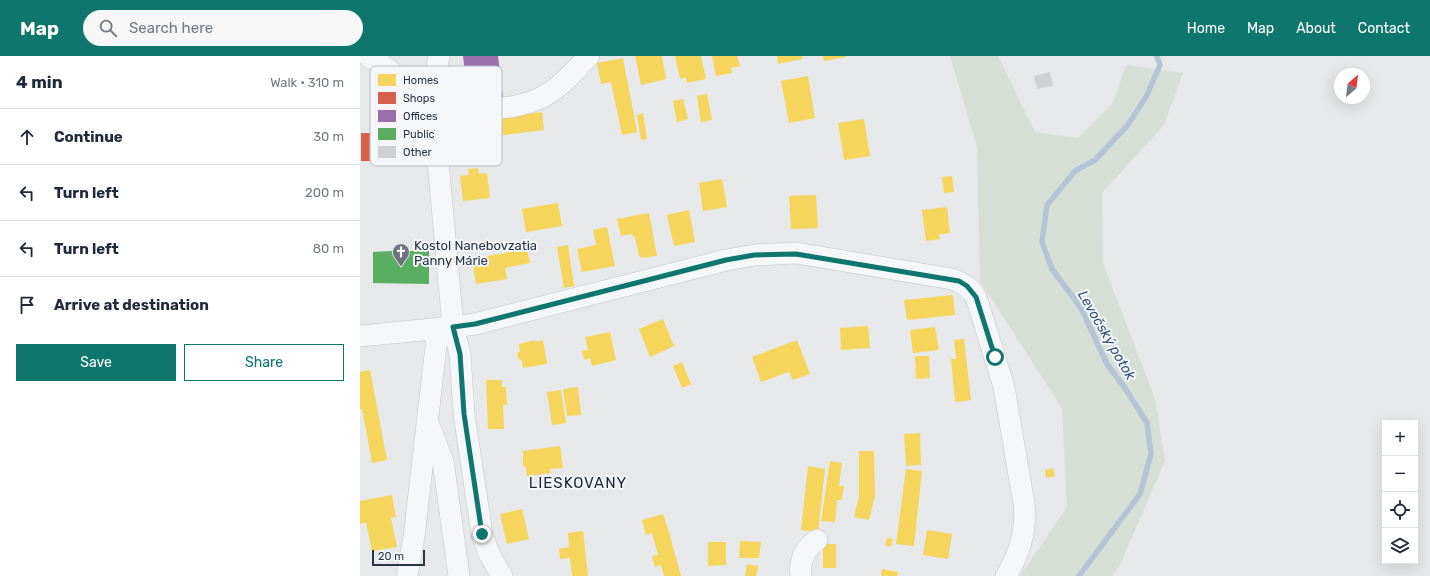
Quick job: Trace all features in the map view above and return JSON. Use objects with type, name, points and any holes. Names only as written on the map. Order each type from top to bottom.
[{"type":"street","points":[[368,56],[385,66]]},
{"type":"street","points":[[437,66],[439,56]]},
{"type":"street","points":[[502,108],[530,102],[544,96],[559,87],[589,56]]},
{"type":"street","points":[[407,576],[416,523],[426,418],[445,328],[438,166]]},
{"type":"street","points":[[360,336],[475,324],[726,260],[754,255],[796,254],[959,281],[967,286],[976,297],[1004,387],[1026,520],[1024,534],[1019,550],[1006,576]]},
{"type":"street","points":[[445,328],[460,354],[464,414],[482,534],[489,554],[502,576]]},
{"type":"street","points":[[426,418],[435,437],[443,461],[459,576]]},
{"type":"street","points":[[801,576],[801,562],[804,554],[809,546],[816,540]]},
{"type":"shaded area","points":[[950,56],[998,56],[1035,132],[1078,138],[1113,103],[1126,65],[1183,73],[1164,125],[1102,193],[1103,263],[1155,399],[1165,461],[1120,565],[1112,576],[1020,576],[1067,507],[1062,408],[980,281],[977,147]]},
{"type":"building: Homes","points":[[635,56],[662,56],[666,79],[641,85]]},
{"type":"building: Homes","points":[[675,56],[701,56],[706,79],[687,83],[686,77],[680,79]]},
{"type":"building: Homes","points":[[712,56],[737,56],[740,66],[731,68],[732,73],[716,76]]},
{"type":"building: Homes","points":[[777,56],[802,56],[802,59],[778,64]]},
{"type":"building: Homes","points":[[823,56],[846,56],[846,57],[824,61]]},
{"type":"building: Homes","points":[[623,58],[637,132],[622,135],[611,82],[601,84],[597,63]]},
{"type":"building: Homes","points":[[808,76],[815,118],[789,123],[781,81]]},
{"type":"building: Homes","points":[[707,94],[712,120],[701,122],[697,96]]},
{"type":"building: Homes","points":[[683,99],[688,119],[677,122],[673,101]]},
{"type":"building: Homes","points":[[542,112],[544,130],[502,135],[502,117]]},
{"type":"building: Homes","points":[[643,113],[647,139],[641,140],[637,115]]},
{"type":"building: Homes","points":[[864,119],[870,156],[844,160],[838,123]]},
{"type":"building: Homes","points":[[478,168],[479,174],[487,173],[490,198],[463,201],[460,176],[469,175],[468,169]]},
{"type":"building: Homes","points":[[952,176],[954,192],[944,193],[942,177]]},
{"type":"building: Homes","points":[[722,179],[727,207],[703,211],[699,183]]},
{"type":"building: Homes","points":[[816,195],[818,228],[791,229],[789,196]]},
{"type":"building: Homes","points":[[558,203],[562,226],[526,232],[522,209]]},
{"type":"building: Homes","points":[[947,207],[950,233],[939,234],[940,239],[926,241],[922,210]]},
{"type":"building: Homes","points":[[689,210],[695,242],[674,246],[667,215]]},
{"type":"building: Homes","points":[[649,213],[657,256],[642,258],[639,256],[635,237],[631,234],[621,236],[617,219]]},
{"type":"building: Homes","points":[[607,227],[615,266],[582,272],[577,249],[596,245],[593,230]]},
{"type":"building: Homes","points":[[568,245],[574,286],[564,288],[557,247]]},
{"type":"building: Homes","points":[[527,249],[530,263],[505,268],[507,279],[476,284],[472,259]]},
{"type":"building: Homes","points":[[953,295],[955,315],[907,320],[904,300]]},
{"type":"building: Homes","points":[[663,319],[674,346],[650,357],[639,329]]},
{"type":"building: Homes","points":[[868,326],[870,348],[841,350],[840,328]]},
{"type":"building: Homes","points":[[935,327],[939,350],[913,353],[910,330]]},
{"type":"building: Homes","points":[[610,332],[616,360],[592,366],[590,358],[584,360],[582,351],[588,350],[585,337]]},
{"type":"building: Homes","points":[[964,339],[971,400],[955,402],[951,359],[956,359],[954,340]]},
{"type":"building: Homes","points":[[535,340],[535,342],[543,340],[547,364],[523,368],[522,361],[518,358],[517,354],[520,351],[519,344]]},
{"type":"building: Homes","points":[[797,340],[810,374],[793,380],[789,372],[761,382],[752,357]]},
{"type":"building: Homes","points":[[915,356],[929,356],[930,378],[916,379]]},
{"type":"building: Homes","points":[[682,362],[691,384],[682,388],[673,366]]},
{"type":"building: Homes","points":[[370,370],[387,460],[372,463],[362,409],[360,409],[360,372]]},
{"type":"building: Homes","points":[[486,380],[502,380],[502,387],[506,387],[507,405],[503,405],[504,429],[488,429]]},
{"type":"building: Homes","points":[[578,387],[581,415],[567,416],[563,389]]},
{"type":"building: Homes","points":[[561,390],[566,423],[552,425],[547,392]]},
{"type":"building: Homes","points":[[920,433],[921,465],[906,466],[904,434]]},
{"type":"building: Homes","points":[[560,446],[563,468],[550,469],[551,473],[527,476],[526,468],[523,466],[523,451]]},
{"type":"building: Homes","points":[[859,451],[874,451],[875,496],[869,520],[854,517],[859,496]]},
{"type":"building: Homes","points":[[830,461],[842,463],[839,486],[844,486],[842,500],[837,500],[835,522],[821,521]]},
{"type":"building: Homes","points":[[808,466],[825,469],[818,532],[801,530]]},
{"type":"building: Homes","points":[[1053,468],[1055,476],[1046,478],[1045,470]]},
{"type":"building: Homes","points":[[906,469],[922,471],[914,546],[896,544]]},
{"type":"building: Homes","points":[[392,495],[396,517],[391,518],[397,547],[372,551],[366,522],[360,524],[360,501]]},
{"type":"building: Homes","points":[[522,509],[529,539],[507,544],[500,514]]},
{"type":"building: Homes","points":[[663,514],[681,576],[664,576],[661,565],[655,567],[652,556],[658,555],[652,533],[646,535],[642,520]]},
{"type":"building: Homes","points":[[927,530],[952,534],[948,559],[923,555]]},
{"type":"building: Homes","points":[[583,531],[588,576],[572,576],[570,558],[560,559],[559,549],[569,547],[568,533]]},
{"type":"building: Homes","points":[[887,538],[893,539],[891,547],[885,545]]},
{"type":"building: Homes","points":[[740,541],[761,542],[759,558],[739,558]]},
{"type":"building: Homes","points":[[708,542],[726,542],[726,565],[708,566]]},
{"type":"building: Homes","points":[[823,544],[836,544],[836,568],[823,568]]},
{"type":"building: Homes","points":[[747,564],[758,566],[756,576],[745,576]]},
{"type":"building: Homes","points":[[882,569],[898,572],[897,576],[881,576]]},
{"type":"building: Shops","points":[[361,133],[370,133],[370,161],[361,161]]},
{"type":"building: Offices","points":[[463,56],[498,56],[499,66],[464,66]]},
{"type":"building: Public","name":"Kostol Nanebovzatia Panny Márie","points":[[429,251],[429,284],[373,283],[373,252]]},
{"type":"building: Other","points":[[1050,72],[1053,86],[1037,89],[1034,76]]},
{"type":"waterway","name":"Levočský potok","points":[[1079,576],[1140,494],[1151,454],[1147,423],[1125,388],[1107,364],[1081,308],[1052,269],[1042,242],[1047,205],[1075,171],[1095,160],[1127,126],[1146,97],[1160,65],[1157,56]]},
{"type":"place","name":"Kostol Nanebovzatia Panny Márie","points":[[401,267]]},
{"type":"district","name":"LIESKOVANY","points":[[578,483]]},
{"type":"route","points":[[482,534],[464,414],[460,354],[453,327],[475,324],[726,260],[774,253],[796,254],[822,257],[959,281],[967,286],[976,297],[995,357]]}]
